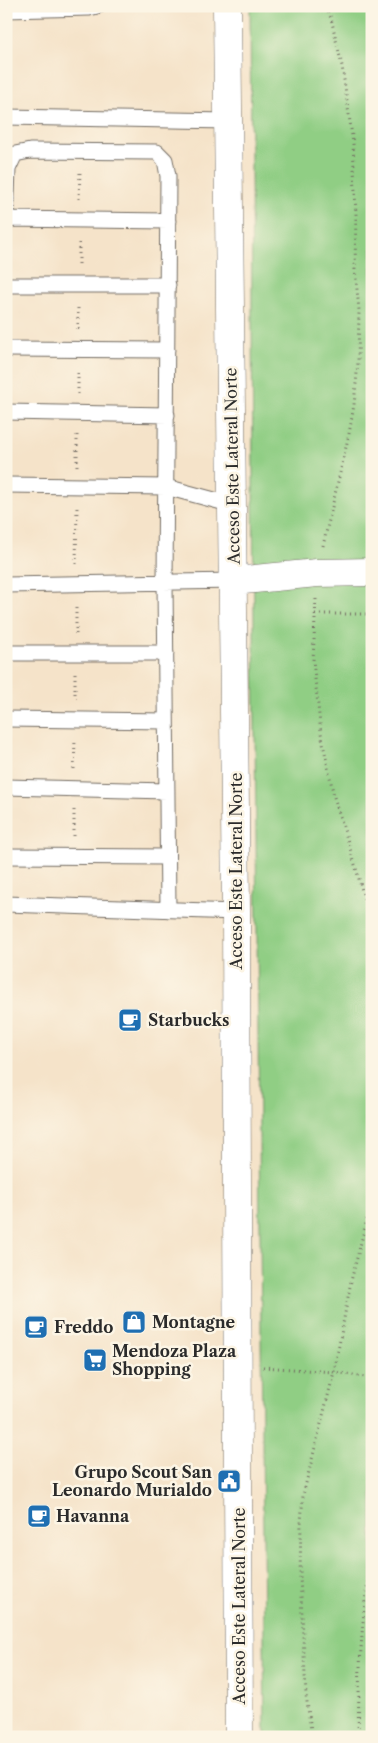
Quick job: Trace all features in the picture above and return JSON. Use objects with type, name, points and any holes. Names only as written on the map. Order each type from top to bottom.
[{"type":"street","name":"Acceso Este Lateral Norte","points":[[227,6],[234,581],[239,1737]]},
{"type":"street","points":[[234,581],[317,573],[372,572]]},
{"type":"lane","points":[[6,10],[89,8],[97,6]]},
{"type":"lane","points":[[6,117],[228,121]]},
{"type":"lane","points":[[6,224],[8,169],[15,154],[30,151],[157,152],[165,160],[168,176],[165,582],[168,910]]},
{"type":"lane","points":[[6,219],[168,220]]},
{"type":"lane","points":[[6,285],[168,285]]},
{"type":"lane","points":[[6,349],[167,350]]},
{"type":"lane","points":[[6,412],[167,415]]},
{"type":"lane","points":[[6,485],[166,487],[233,505]]},
{"type":"lane","points":[[6,585],[234,581]]},
{"type":"lane","points":[[6,653],[166,653]]},
{"type":"lane","points":[[6,719],[166,721]]},
{"type":"lane","points":[[6,787],[167,791]]},
{"type":"lane","points":[[6,856],[168,857]]},
{"type":"lane","points":[[6,904],[236,912]]},
{"type":"path","points":[[324,6],[331,18],[342,66],[353,143],[356,269],[359,310],[358,362],[354,404],[349,434],[317,573],[313,660],[321,732],[334,797],[372,928]]},
{"type":"path","points":[[74,856],[80,152]]},
{"type":"path","points":[[315,614],[372,614]]},
{"type":"path","points":[[312,1737],[305,1677],[300,1576],[303,1495],[334,1372],[351,1281],[372,1200]]},
{"type":"path","points":[[238,1366],[334,1372],[372,1378]]},
{"type":"path","points":[[358,1737],[360,1651],[366,1585],[372,1554]]},
{"type":"green space","points":[[250,6],[372,6],[372,1737],[265,1737]]},
{"type":"place","name":"Starbucks","points":[[130,1020]]},
{"type":"place","name":"Montagne","points":[[134,1322]]},
{"type":"place","name":"Freddo","points":[[36,1327]]},
{"type":"place","name":"Mendoza Plaza Shopping","points":[[95,1360]]},
{"type":"place","name":"Grupo Scout San Leonardo Murialdo","points":[[229,1481]]},
{"type":"place","name":"Havanna","points":[[39,1516]]}]
